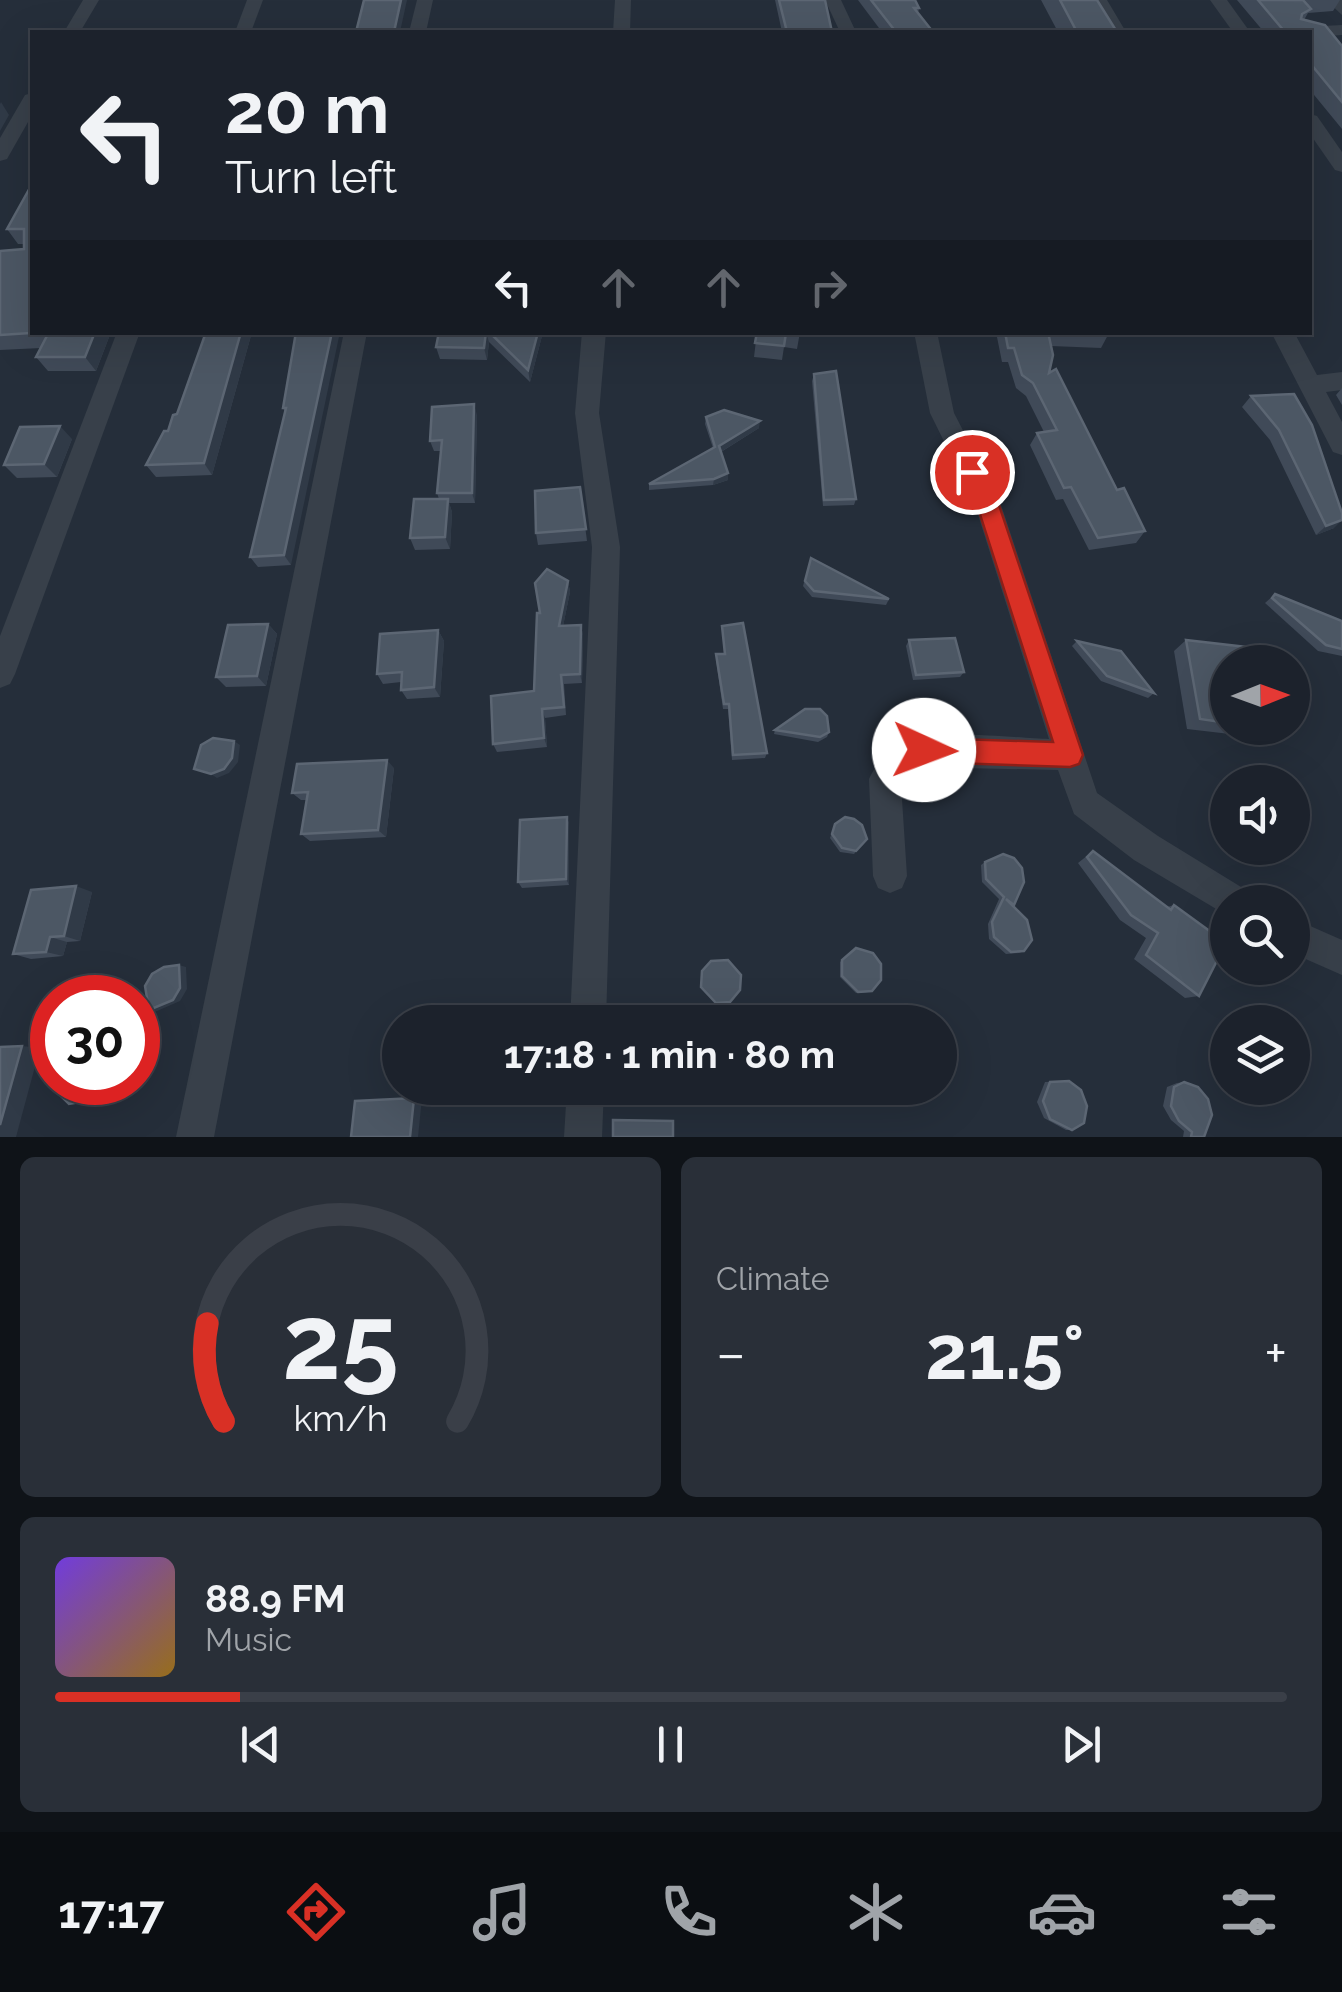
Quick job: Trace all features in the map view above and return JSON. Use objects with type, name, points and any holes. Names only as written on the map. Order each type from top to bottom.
[{"type":"street","points":[[73,30],[91,0]]},
{"type":"street","points":[[244,30],[255,0]]},
{"type":"street","points":[[418,30],[425,0]]},
{"type":"street","points":[[622,30],[623,0]]},
{"type":"street","points":[[833,0],[847,30]]},
{"type":"street","points":[[1099,0],[1117,30]]},
{"type":"street","points":[[1218,0],[1240,30]]},
{"type":"street","points":[[1334,0],[1342,10]]},
{"type":"street","points":[[1312,32],[1342,30]]},
{"type":"street","points":[[0,155],[30,102]]},
{"type":"street","points":[[1312,123],[1342,166]]},
{"type":"street","points":[[0,674],[128,335]]},
{"type":"street","points":[[195,1137],[355,335]]},
{"type":"street","points":[[589,1005],[606,548],[587,412],[594,335]]},
{"type":"street","points":[[926,335],[942,412],[987,502],[1086,802],[1146,848],[1210,887]]},
{"type":"street","points":[[1284,335],[1342,445]]},
{"type":"street","points":[[1312,384],[1342,381]]},
{"type":"street","points":[[890,876],[884,779],[908,754],[924,750],[1070,755]]},
{"type":"street","points":[[1310,943],[1342,958]]},
{"type":"street","points":[[583,1137],[585,1105]]},
{"type":"building","points":[[364,0],[401,0],[394,30],[356,30]]},
{"type":"building","points":[[779,0],[825,0],[832,30],[786,30]]},
{"type":"building","points":[[871,0],[915,0],[919,8],[914,8],[931,30],[894,30]]},
{"type":"building","points":[[1060,0],[1097,0],[1116,30],[1076,30]]},
{"type":"building","points":[[1258,0],[1303,0],[1311,9],[1301,19],[1325,25],[1342,46],[1342,102],[1312,65],[1312,30],[1283,30]]},
{"type":"building","points":[[30,188],[30,333],[0,335],[0,251],[24,249],[24,229],[7,229]]},
{"type":"building","points":[[47,335],[94,335],[85,357],[36,357]]},
{"type":"building","points":[[205,335],[240,335],[204,463],[146,465],[177,414]]},
{"type":"building","points":[[295,335],[331,335],[284,555],[250,557],[286,408]]},
{"type":"building","points":[[438,335],[486,335],[484,348],[436,347]]},
{"type":"building","points":[[492,335],[537,335],[528,370]]},
{"type":"building","points":[[756,335],[786,335],[784,346],[755,343]]},
{"type":"building","points":[[1006,335],[1049,335],[1053,355],[1049,373],[1056,369],[1117,490],[1124,488],[1145,531],[1098,538],[1071,487],[1064,488],[1037,433],[1057,430],[1033,383],[1022,375],[1014,348],[1008,348]]},
{"type":"building","points":[[836,371],[856,499],[824,500],[814,374]]},
{"type":"building","points":[[1294,394],[1312,425],[1342,513],[1342,520],[1326,526],[1279,430],[1251,396]]},
{"type":"building","points":[[474,404],[472,493],[437,493],[442,440],[430,441],[432,407]]},
{"type":"building","points":[[724,410],[760,421],[719,446],[728,473],[714,479],[649,484],[715,447],[706,417]]},
{"type":"building","points":[[60,426],[44,464],[4,465],[20,427]]},
{"type":"building","points":[[580,487],[586,529],[536,533],[535,491]]},
{"type":"building","points":[[414,499],[448,499],[445,537],[410,538]]},
{"type":"building","points":[[811,558],[889,599],[814,591],[805,581]]},
{"type":"building","points":[[547,569],[568,581],[559,626],[581,625],[580,674],[561,675],[564,707],[542,709],[544,738],[493,744],[491,696],[534,691],[540,613],[535,583]]},
{"type":"building","points":[[1275,594],[1342,621],[1342,649],[1326,645],[1272,598]]},
{"type":"building","points":[[743,623],[767,753],[733,755],[729,704],[724,704],[716,654],[725,654],[722,626]]},
{"type":"building","points":[[268,624],[257,676],[216,677],[228,625]]},
{"type":"building","points":[[438,630],[434,687],[401,690],[402,672],[377,674],[380,634]]},
{"type":"building","points":[[955,638],[964,672],[916,675],[909,640]]},
{"type":"building","points":[[1186,640],[1229,645],[1210,645],[1210,720],[1200,719]]},
{"type":"building","points":[[1077,641],[1121,651],[1154,693],[1107,676]]},
{"type":"building","points":[[805,709],[820,709],[827,716],[829,732],[820,737],[775,730]]},
{"type":"building","points":[[213,738],[234,741],[232,758],[224,769],[211,774],[194,769],[201,745]]},
{"type":"building","points":[[387,760],[378,830],[301,834],[308,792],[292,793],[297,764]]},
{"type":"building","points":[[567,817],[566,879],[518,882],[520,820]]},
{"type":"building","points":[[845,817],[862,825],[867,839],[856,851],[842,848],[832,834],[835,824]]},
{"type":"building","points":[[1093,851],[1171,910],[1174,905],[1210,931],[1210,974],[1199,996],[1146,955],[1158,933],[1131,915],[1087,857]]},
{"type":"building","points":[[1003,854],[1014,858],[1022,868],[1024,882],[1014,905],[1006,899],[1027,920],[1032,940],[1024,951],[1011,952],[994,937],[992,922],[1004,897],[986,879],[985,862]]},
{"type":"building","points":[[76,886],[64,936],[50,937],[46,952],[13,954],[31,890]]},
{"type":"building","points":[[856,948],[873,953],[881,964],[881,980],[872,991],[858,992],[842,976],[842,960]]},
{"type":"building","points":[[728,960],[741,975],[740,990],[730,1002],[716,1003],[701,987],[702,971],[711,961]]},
{"type":"building","points":[[179,965],[180,988],[173,1000],[160,1005],[160,975],[151,975],[164,967]]},
{"type":"building","points":[[22,1046],[0,1125],[0,1047]]},
{"type":"building","points":[[1069,1081],[1081,1090],[1087,1106],[1084,1123],[1072,1130],[1050,1119],[1043,1101],[1050,1082]]},
{"type":"building","points":[[1184,1082],[1198,1087],[1208,1099],[1212,1115],[1204,1137],[1191,1137],[1192,1132],[1179,1121],[1171,1106],[1174,1087]]},
{"type":"building","points":[[382,1100],[382,1105],[413,1105],[410,1137],[351,1137],[355,1101]]},
{"type":"building","points":[[613,1120],[673,1121],[673,1137],[613,1137]]},
{"type":"route","points":[[924,750],[1070,755],[987,502],[972,472]]}]
